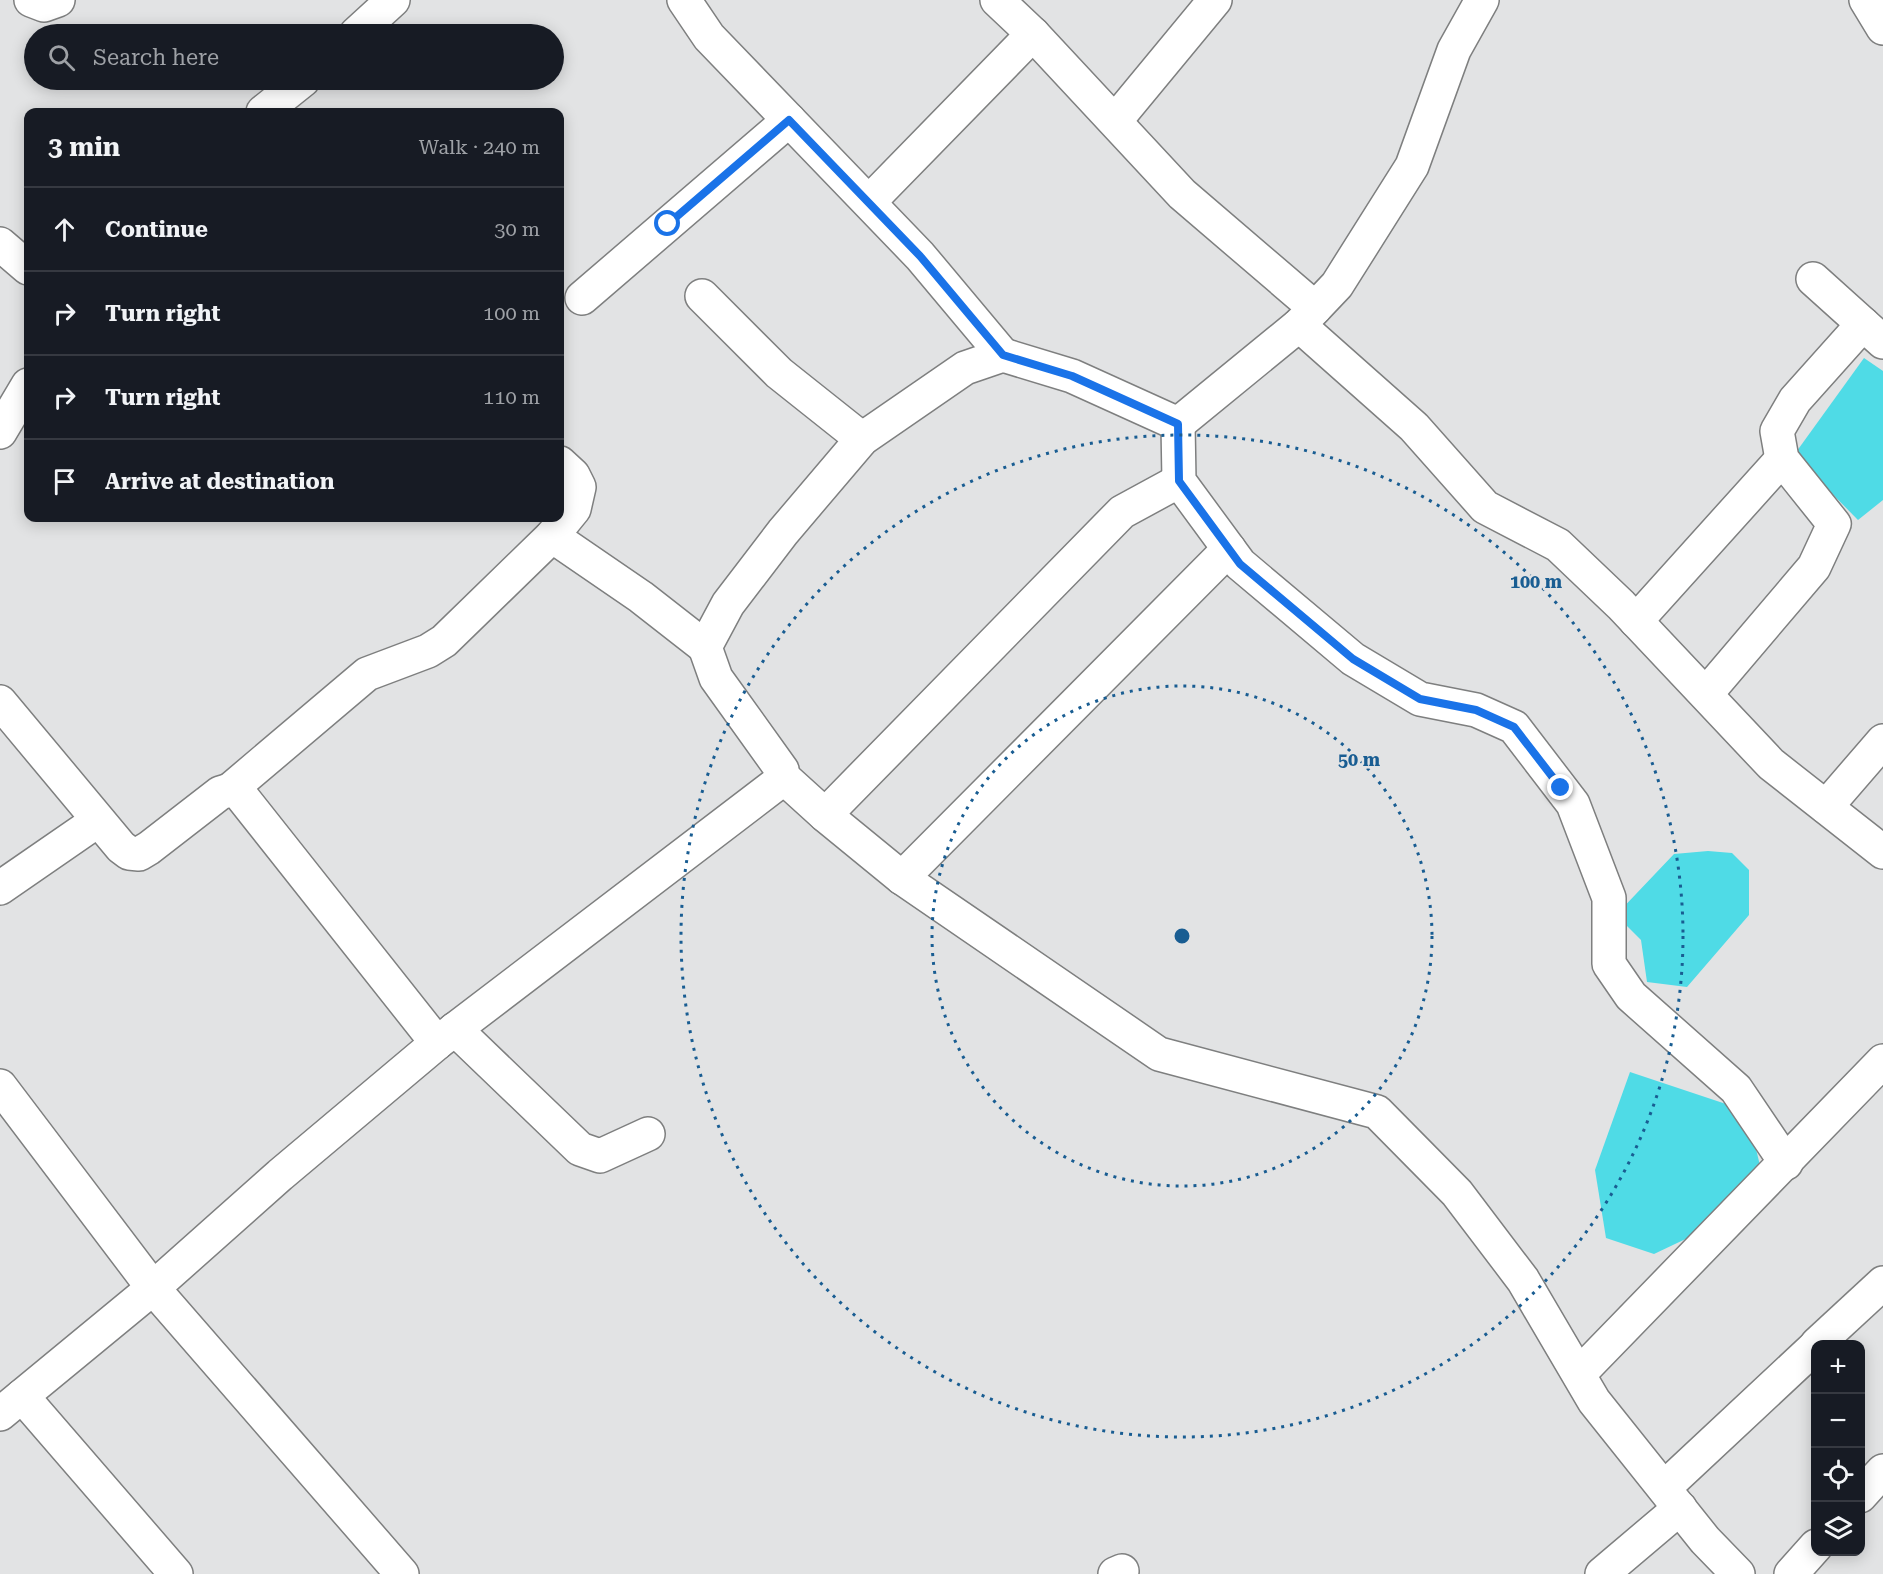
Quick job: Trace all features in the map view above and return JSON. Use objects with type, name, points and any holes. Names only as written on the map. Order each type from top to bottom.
[{"type":"street","points":[[31,0],[44,5],[58,0]]},
{"type":"street","points":[[367,24],[393,0]]},
{"type":"street","points":[[684,0],[709,37],[920,256],[1003,355],[1072,376],[1178,424]]},
{"type":"street","points":[[997,0],[1033,34],[1182,194],[1414,427],[1485,507],[1558,545],[1636,621],[1771,764],[1883,852]]},
{"type":"street","points":[[1115,122],[1215,0]]},
{"type":"street","points":[[1178,424],[1307,317],[1337,285],[1412,166],[1454,50],[1482,0]]},
{"type":"street","points":[[1866,0],[1883,28]]},
{"type":"street","points":[[868,202],[1033,34]]},
{"type":"street","points":[[268,108],[290,90]]},
{"type":"street","points":[[582,298],[789,120]]},
{"type":"street","points":[[0,244],[24,265]]},
{"type":"street","points":[[1706,694],[1814,567],[1834,524],[1782,459],[1777,431],[1795,400],[1873,333],[1813,279]]},
{"type":"street","points":[[702,296],[779,373],[862,439]]},
{"type":"street","points":[[705,647],[728,604],[783,532],[862,439],[965,368],[1003,355]]},
{"type":"street","points":[[0,432],[24,392]]},
{"type":"street","points":[[1178,424],[1179,481],[1240,564],[1353,659],[1420,699],[1476,710],[1514,727],[1573,804],[1609,898],[1609,964],[1631,996],[1737,1089],[1786,1163]]},
{"type":"street","points":[[1636,621],[1782,459]]},
{"type":"street","points":[[564,467],[573,475],[579,487],[574,509],[564,521]]},
{"type":"street","points":[[825,815],[1122,512],[1179,481]]},
{"type":"street","points":[[0,702],[47,756],[98,822],[121,847],[129,853],[139,854],[220,793],[230,790],[367,674],[428,651],[444,640],[552,536],[563,522]]},
{"type":"street","points":[[176,1574],[11,1405],[153,1288],[228,1224],[280,1175],[446,1036],[776,785],[782,776],[782,770],[716,678],[705,647],[640,597],[552,536]]},
{"type":"street","points":[[902,878],[1229,549]]},
{"type":"street","points":[[1826,807],[1883,741]]},
{"type":"street","points":[[782,776],[825,815],[902,878],[1159,1054],[1377,1112],[1457,1193],[1523,1280],[1594,1401],[1672,1498],[1738,1574]]},
{"type":"street","points":[[230,790],[239,793],[254,809],[446,1036],[580,1149],[600,1156],[648,1134]]},
{"type":"street","points":[[0,888],[98,822]]},
{"type":"street","points":[[1579,1374],[1786,1163],[1883,1060]]},
{"type":"street","points":[[0,1086],[153,1288],[402,1574]]},
{"type":"street","points":[[1821,1340],[1883,1283]]},
{"type":"street","points":[[1602,1574],[1811,1350]]},
{"type":"street","points":[[1865,1491],[1883,1472]]},
{"type":"street","points":[[1791,1574],[1811,1551]]},
{"type":"water","points":[[1864,358],[1883,371],[1883,500],[1858,520],[1794,455]]},
{"type":"water","points":[[1708,851],[1732,853],[1749,870],[1749,915],[1687,987],[1647,982],[1641,940],[1616,915],[1674,854]]},
{"type":"water","points":[[1630,1072],[1747,1111],[1762,1174],[1713,1226],[1654,1254],[1606,1238],[1595,1170]]},
{"type":"route","points":[[668,224],[789,120],[920,256],[1003,355],[1072,376],[1178,424],[1179,481],[1240,564],[1353,659],[1420,699],[1476,710],[1514,727],[1561,788]]}]
